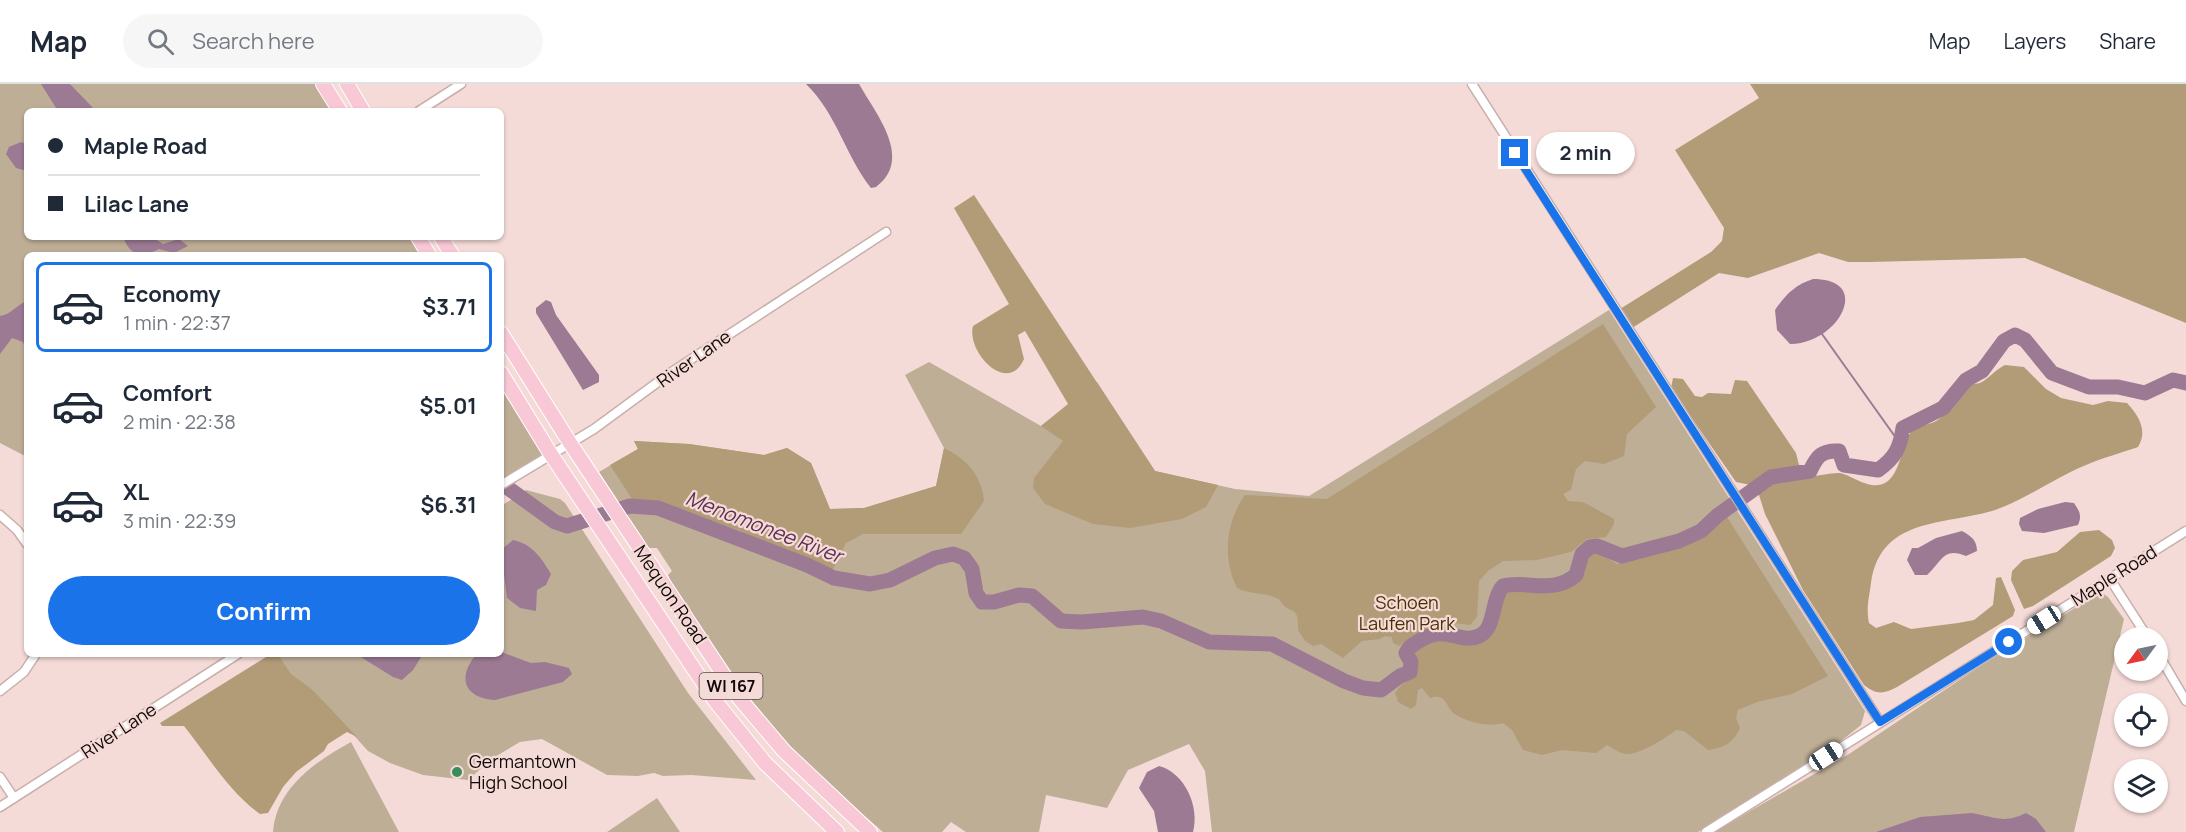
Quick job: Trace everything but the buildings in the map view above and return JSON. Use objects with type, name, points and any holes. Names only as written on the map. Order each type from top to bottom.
[{"type":"main road","points":[[323,84],[338,108]]},
{"type":"main road","points":[[347,84],[361,108]]},
{"type":"main road","name":"Mequon Road","points":[[504,338],[619,518],[740,698],[784,751],[870,832]]},
{"type":"main road","name":"Mequon Road","points":[[504,378],[598,527],[716,702],[765,763],[837,832]]},
{"type":"street","points":[[424,108],[461,84]]},
{"type":"street","points":[[1472,84],[1730,492],[1880,722]]},
{"type":"street","name":"River Lane","points":[[504,483],[550,453],[570,443],[644,394],[673,371],[886,232]]},
{"type":"street","points":[[0,515],[24,540]]},
{"type":"street","name":"Maple Road","points":[[1706,832],[2186,531]]},
{"type":"street","points":[[2110,579],[2141,627]]},
{"type":"street","points":[[0,691],[24,672],[34,657]]},
{"type":"street","name":"River Lane","points":[[0,807],[233,657]]},
{"type":"street","points":[[2168,671],[2186,701]]},
{"type":"street","points":[[0,777],[14,798]]},
{"type":"green space","points":[[0,84],[316,84],[331,108],[24,108],[24,240],[417,240],[425,252],[24,252],[24,455],[0,443]]},
{"type":"green space","points":[[1750,84],[2186,84],[2186,323],[2025,258],[1848,262],[1819,253],[1748,278],[1719,273],[1632,328],[1620,309],[1711,252],[1722,241],[1724,228],[1675,150],[1759,98]]},
{"type":"green space","points":[[974,195],[1155,471],[1218,485],[1206,507],[1182,519],[1130,528],[1093,524],[1045,504],[1033,488],[1034,478],[1063,441],[1041,426],[1068,404],[1025,331],[1018,335],[1024,359],[1017,369],[1008,373],[999,372],[990,366],[976,347],[973,326],[1009,304],[954,208]]},
{"type":"green space","name":"Schoen Laufen Park","points":[[1609,310],[1865,711],[1861,725],[1826,753],[1698,832],[1212,832],[1205,771],[1189,744],[1128,770],[1107,808],[1046,795],[1039,832],[966,832],[951,822],[942,832],[883,832],[815,773],[771,726],[729,671],[673,586],[668,575],[672,571],[657,548],[649,548],[599,472],[638,449],[634,441],[689,444],[764,455],[787,448],[811,463],[830,509],[864,508],[936,486],[944,448],[905,375],[929,362],[1041,426],[1097,382],[1155,471],[1235,489],[1309,496]]},
{"type":"green space","name":"Schoen Laufen Park","points":[[1603,324],[1656,407],[1627,434],[1624,456],[1604,464],[1585,461],[1576,469],[1571,490],[1563,494],[1568,501],[1583,502],[1614,519],[1614,524],[1606,537],[1587,539],[1571,552],[1537,560],[1503,561],[1488,571],[1479,581],[1477,617],[1470,625],[1448,623],[1432,626],[1399,646],[1393,643],[1392,637],[1385,636],[1380,639],[1362,641],[1343,658],[1321,644],[1313,646],[1305,641],[1298,630],[1295,612],[1283,605],[1279,599],[1237,588],[1229,565],[1228,540],[1234,517],[1245,495],[1327,499]]},
{"type":"green space","points":[[2005,365],[2024,367],[2046,389],[2061,398],[2093,405],[2108,401],[2127,403],[2141,424],[2141,441],[2138,447],[2086,465],[2003,507],[1922,526],[1904,533],[1889,544],[1878,560],[1871,583],[1868,618],[1869,623],[1876,628],[1894,622],[1911,629],[1974,620],[1993,605],[1996,578],[2001,577],[2015,610],[2013,616],[1897,687],[1884,692],[1872,691],[1864,685],[1803,590],[1765,514],[1759,495],[1751,485],[1736,482],[1671,388],[1673,378],[1683,379],[1695,396],[1702,397],[1708,393],[1731,394],[1735,380],[1747,381],[1796,453],[1799,465],[1810,476],[1838,473],[1874,485],[1889,480],[1896,470],[1914,427],[1926,425],[1940,418],[1964,388],[1982,382]]},
{"type":"green space","points":[[504,378],[550,453],[504,483]]},
{"type":"green space","points":[[634,441],[689,444],[764,455],[787,448],[811,463],[830,509],[864,508],[936,486],[944,448],[960,457],[972,469],[983,492],[984,501],[961,534],[863,534],[846,543],[833,569],[813,566],[787,551],[759,543],[741,531],[655,502],[634,502],[610,465],[638,449]]},
{"type":"green space","points":[[526,490],[560,499],[565,503],[688,693],[756,780],[691,775],[663,776],[654,773],[638,776],[607,775],[542,739],[520,742],[493,758],[468,780],[423,775],[390,763],[368,751],[312,689],[291,675],[280,657],[504,657],[504,504]]},
{"type":"green space","points":[[1725,514],[1828,676],[1792,694],[1757,702],[1738,710],[1736,718],[1740,728],[1727,744],[1708,750],[1684,731],[1676,730],[1635,753],[1626,754],[1607,745],[1596,753],[1562,750],[1542,755],[1523,750],[1512,730],[1503,723],[1486,724],[1463,718],[1454,713],[1444,699],[1430,698],[1422,688],[1418,690],[1416,705],[1411,709],[1398,702],[1395,693],[1413,674],[1410,651],[1435,638],[1468,643],[1486,639],[1494,627],[1501,599],[1509,588],[1539,592],[1559,590],[1569,586],[1585,572],[1586,559],[1591,551],[1617,564],[1662,553],[1690,542]]},
{"type":"green space","points":[[2099,530],[2112,540],[2115,548],[2111,556],[2033,606],[2024,609],[2011,580],[2012,571],[2023,560],[2057,552],[2080,532]]},
{"type":"green space","points":[[2101,592],[2108,597],[2124,619],[2122,627],[2114,627],[2114,662],[2074,832],[1714,832],[1849,754],[1982,665]]},
{"type":"green space","points":[[266,657],[280,657],[291,674],[312,689],[357,737],[347,732],[328,744],[324,751],[296,772],[283,787],[268,813],[260,814],[228,784],[184,726],[162,726],[160,723]]},
{"type":"green space","points":[[351,742],[399,832],[273,832],[276,816],[290,789],[312,767]]},
{"type":"green space","points":[[657,798],[680,832],[607,832]]},
{"type":"shaded area","points":[[41,84],[70,84],[93,108],[56,108]]},
{"type":"shaded area","points":[[806,84],[859,84],[882,122],[892,150],[892,163],[887,176],[876,187],[871,188],[862,175],[826,108]]},
{"type":"shaded area","points":[[24,143],[24,170],[16,168],[6,154],[9,147]]},
{"type":"shaded area","points":[[124,240],[157,240],[163,244],[180,240],[188,246],[176,252],[159,249],[151,252],[134,252]]},
{"type":"shaded area","points":[[1813,279],[1831,282],[1842,289],[1845,300],[1842,312],[1822,334],[1807,341],[1790,344],[1777,330],[1775,310],[1791,291]]},
{"type":"shaded area","points":[[546,300],[551,302],[556,315],[599,375],[599,382],[583,390],[536,313],[536,308]]},
{"type":"shaded area","points":[[24,303],[24,345],[23,342],[12,338],[0,354],[0,316]]},
{"type":"shaded area","points":[[2065,502],[2074,503],[2078,509],[2080,516],[2078,525],[2044,533],[2022,531],[2019,524],[2020,518],[2038,509]]},
{"type":"shaded area","points":[[1962,531],[1973,539],[1977,551],[1966,556],[1958,553],[1947,554],[1927,575],[1915,575],[1907,560],[1912,548],[1918,548],[1936,538]]},
{"type":"shaded area","points":[[513,540],[526,545],[544,562],[551,574],[546,585],[537,590],[536,611],[520,608],[507,598],[504,548]]},
{"type":"shaded area","points":[[504,653],[531,663],[545,662],[569,668],[572,674],[563,682],[495,700],[476,695],[466,684],[465,678],[475,657],[504,657]]},
{"type":"shaded area","points":[[361,657],[421,657],[413,670],[402,680]]},
{"type":"shaded area","points":[[1159,766],[1176,776],[1188,792],[1194,812],[1193,832],[1158,832],[1154,811],[1139,788],[1147,772]]},
{"type":"shaded area","points":[[1972,813],[2005,819],[2026,813],[2036,819],[2046,832],[1876,832],[1920,817]]},
{"type":"waterway","points":[[1822,334],[1901,445]]},
{"type":"waterway","name":"Menomonee River","points":[[504,485],[555,522],[567,526],[630,506],[658,508],[807,565],[834,578],[870,584],[890,580],[935,558],[953,554],[964,558],[972,569],[976,593],[982,602],[994,602],[1019,595],[1032,596],[1061,621],[1082,622],[1143,617],[1161,621],[1209,642],[1272,644],[1344,681],[1363,688],[1381,690],[1400,676],[1410,672],[1411,662],[1406,653],[1413,645],[1437,634],[1465,638],[1479,636],[1491,621],[1499,592],[1503,586],[1549,586],[1567,581],[1576,575],[1582,554],[1590,547],[1597,546],[1622,556],[1679,541],[1701,531],[1718,515],[1771,477],[1810,471],[1815,461],[1824,453],[1839,451],[1844,465],[1878,470],[1896,452],[1903,428],[1943,408],[1966,380],[1982,371],[2004,341],[2015,335],[2025,340],[2052,373],[2089,387],[2118,387],[2145,393],[2173,380],[2186,383]]},
{"type":"place","name":"Germantown High School","points":[[457,772]]},
{"type":"route","points":[[1515,153],[1730,492],[1880,722],[2009,642]]}]
